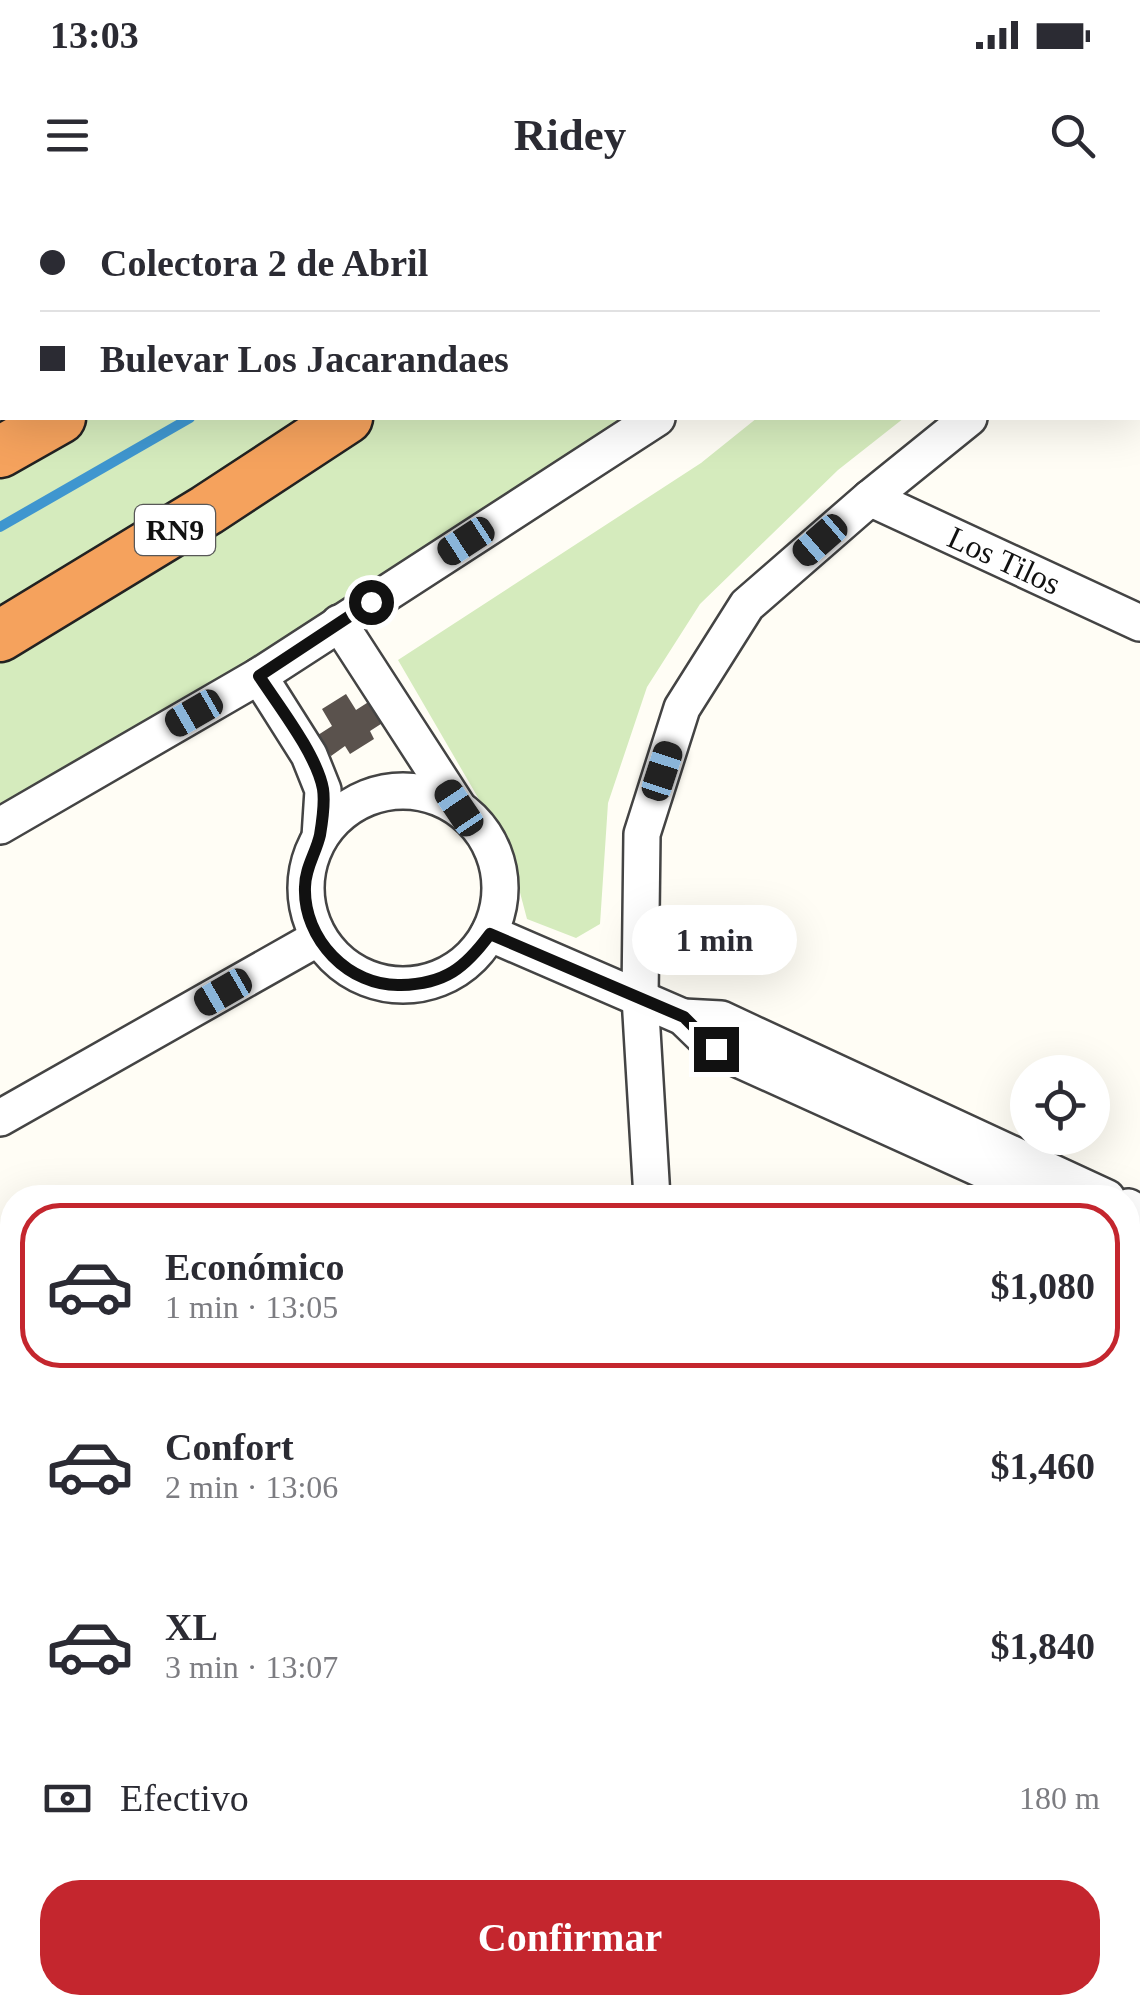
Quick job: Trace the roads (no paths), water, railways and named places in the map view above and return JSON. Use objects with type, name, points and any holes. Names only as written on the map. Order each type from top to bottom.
[{"type":"highway","points":[[0,452],[56,420]]},
{"type":"highway","name":"RN9","points":[[0,636],[207,510],[343,420]]},
{"type":"street","points":[[0,826],[259,676],[655,420]]},
{"type":"street","points":[[651,1185],[640,997],[642,834],[682,708],[746,604],[967,420]]},
{"type":"street","name":"Los Tilos","points":[[870,498],[1140,622]]},
{"type":"street","points":[[340,623],[459,808],[484,832],[498,865],[500,900],[490,934],[472,958],[448,975],[420,985],[390,986],[362,978],[337,961],[318,938],[308,914],[305,887],[309,861],[320,837],[340,812],[368,796],[399,790],[430,794],[459,808]]},
{"type":"street","points":[[259,676],[309,754],[323,790],[320,837]]},
{"type":"street","points":[[490,934],[684,1017],[716,1049],[1016,1185]]},
{"type":"street","points":[[0,1118],[318,938]]},
{"type":"street","points":[[684,1017],[720,1019],[1080,1185]]},
{"type":"waterway","points":[[0,527],[187,420]]}]
